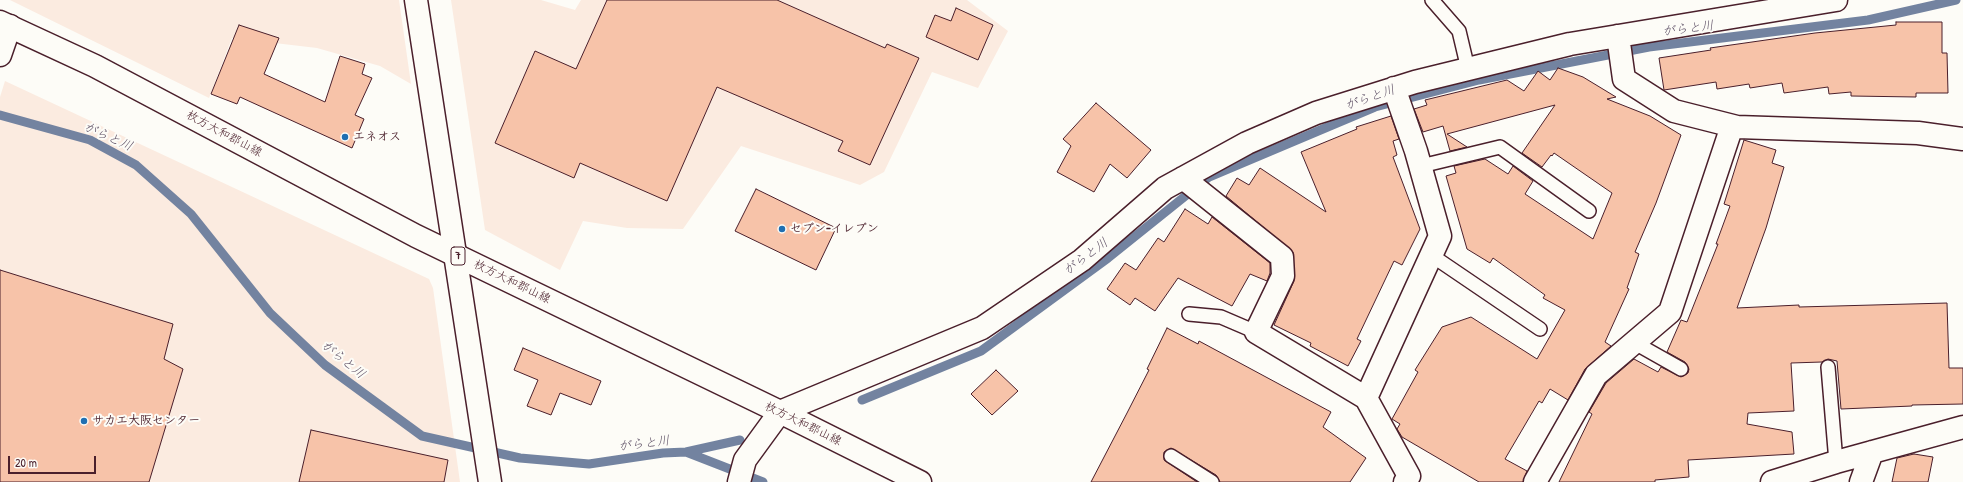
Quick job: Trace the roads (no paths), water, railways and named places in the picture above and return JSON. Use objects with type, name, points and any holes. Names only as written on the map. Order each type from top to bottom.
[{"type":"street","points":[[416,0],[489,480]]},
{"type":"street","points":[[739,482],[745,460],[780,412],[982,328],[1082,260],[1165,188],[1191,184],[1247,143],[1316,113],[1397,97],[1468,69],[1570,44],[1618,42],[1836,0]]},
{"type":"street","points":[[0,54],[5,24]]},
{"type":"street","name":"枚方大和郡山線","points":[[5,24],[95,66],[416,236],[780,412],[920,482]]},
{"type":"street","points":[[1618,42],[1624,79],[1674,111],[1732,126],[1918,132],[1963,139]]},
{"type":"street","points":[[1366,398],[1440,236],[1421,166],[1397,97]]},
{"type":"street","points":[[1535,482],[1596,375],[1670,312],[1732,126]]},
{"type":"street","points":[[1191,184],[1282,257],[1283,276],[1256,332],[1366,398],[1412,480]]},
{"type":"street","points":[[1772,482],[1836,462],[1963,427]]},
{"type":"street","points":[[1862,482],[1872,452]]},
{"type":"lane","points":[[1432,0],[1459,30],[1468,69]]},
{"type":"lane","points":[[1421,166],[1500,147],[1589,211]]},
{"type":"lane","points":[[1431,255],[1540,329]]},
{"type":"lane","points":[[1189,314],[1221,317],[1256,332]]},
{"type":"lane","points":[[1635,343],[1682,369]]},
{"type":"lane","points":[[1828,367],[1836,462]]},
{"type":"lane","points":[[1171,456],[1212,482]]},
{"type":"waterway","name":"がらと川","points":[[862,400],[981,351],[1108,258],[1209,177],[1375,107],[1479,80],[1649,47],[1868,20],[1956,0]]},
{"type":"waterway","name":"がらと川","points":[[0,115],[90,140],[136,165],[191,214],[270,313],[325,365],[422,436],[520,458],[589,464],[663,453],[686,452],[740,440]]},
{"type":"waterway","points":[[686,452],[763,482]]},
{"type":"place","name":"エネオス","points":[[345,137]]},
{"type":"place","name":"セブン-イレブン","points":[[782,229]]},
{"type":"place","name":"サカエ大阪センター","points":[[84,421]]}]
